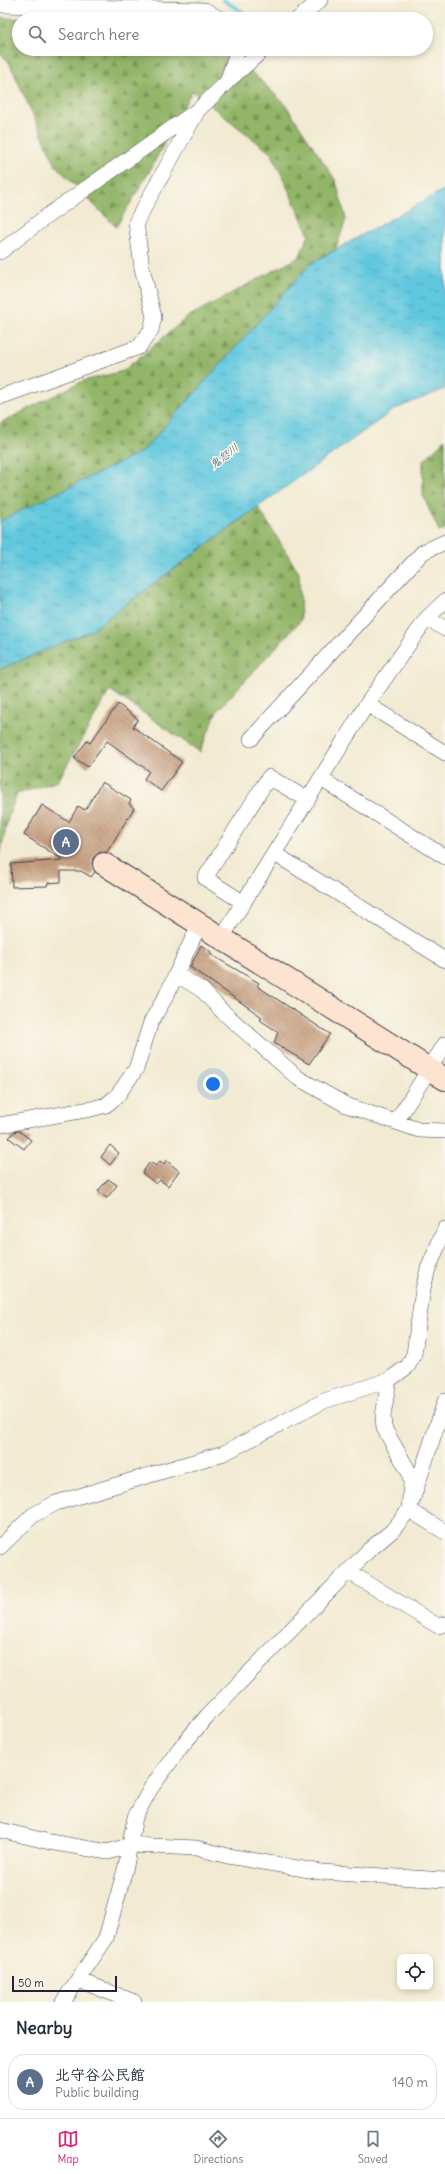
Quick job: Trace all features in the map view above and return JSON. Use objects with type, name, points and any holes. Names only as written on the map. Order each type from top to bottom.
[{"type":"street","points":[[306,12],[320,0]]},
{"type":"street","points":[[0,4],[205,10],[208,12]]},
{"type":"street","points":[[227,82],[236,56]]},
{"type":"street","points":[[0,252],[47,216],[198,110],[256,56]]},
{"type":"street","points":[[0,397],[139,347],[151,330],[154,317],[142,268],[136,222],[198,110]]},
{"type":"street","points":[[251,739],[423,552],[445,542]]},
{"type":"street","points":[[222,937],[367,704],[427,618],[445,601]]},
{"type":"street","points":[[427,618],[445,629]]},
{"type":"street","points":[[367,704],[445,753]]},
{"type":"street","points":[[244,903],[206,878],[210,871],[269,777],[308,800]]},
{"type":"street","points":[[321,778],[445,857]]},
{"type":"street","points":[[275,854],[445,960]]},
{"type":"street","points":[[104,864],[200,923],[437,1074]]},
{"type":"street","points":[[0,1125],[91,1109],[106,1105],[117,1096],[136,1069],[151,1022],[200,923]]},
{"type":"street","points":[[176,974],[202,990],[223,1012],[298,1078],[346,1106],[419,1130],[445,1131]]},
{"type":"street","points":[[396,1122],[437,1074],[445,1044]]},
{"type":"street","points":[[0,1547],[33,1515],[56,1503],[224,1453],[324,1401],[389,1380],[408,1366],[414,1354],[423,1289],[428,1269],[445,1229]]},
{"type":"street","points":[[389,1380],[382,1416],[384,1428],[409,1472],[411,1482],[408,1510]]},
{"type":"street","points":[[63,2002],[106,1938],[131,1845],[135,1817],[151,1788],[180,1748],[208,1716],[370,1550],[392,1531],[408,1510],[445,1401]]},
{"type":"street","points":[[408,1510],[445,1532]]},
{"type":"street","points":[[349,1572],[438,1626],[445,1624]]},
{"type":"street","points":[[0,1830],[50,1842],[108,1852],[131,1845],[196,1848],[228,1856],[321,1872],[445,1880]]},
{"type":"street","points":[[79,1980],[134,2002]]},
{"type":"green space","points":[[0,18],[12,18],[12,56],[235,56],[285,104],[336,181],[346,219],[336,249],[310,264],[143,451],[0,521],[0,423],[83,381],[123,371],[189,316],[299,257],[309,235],[272,154],[192,91],[149,172],[116,227],[56,166],[9,62],[0,53]]},
{"type":"green space","points":[[445,439],[445,530],[439,531],[423,496],[423,461]]},
{"type":"green space","points":[[258,507],[299,573],[301,620],[217,711],[200,752],[110,690],[58,781],[17,794],[9,815],[0,855],[0,669],[90,631]]},
{"type":"water","name":"鬼怒川","points":[[445,189],[445,389],[395,409],[234,524],[90,631],[0,669],[0,521],[143,451],[310,264]]},
{"type":"building","points":[[118,704],[138,719],[133,727],[182,762],[161,791],[144,779],[149,771],[107,741],[88,767],[74,758],[87,741],[90,743]]},
{"type":"building","points":[[102,782],[131,800],[129,804],[134,808],[107,852],[99,853],[93,858],[92,864],[95,872],[91,877],[81,871],[61,871],[61,882],[48,883],[47,886],[12,887],[11,864],[63,860],[24,835],[42,805],[69,822],[78,806],[85,810]]},
{"type":"building","points":[[201,945],[211,952],[210,954],[259,983],[257,986],[330,1034],[309,1064],[274,1043],[278,1032],[260,1020],[262,1017],[190,967]]},
{"type":"building","points":[[19,1131],[31,1140],[24,1149],[9,1138],[14,1132]]},
{"type":"building","points":[[110,1145],[119,1153],[110,1165],[101,1157]]},
{"type":"building","points":[[166,1160],[179,1171],[168,1186],[160,1180],[156,1184],[142,1173],[150,1162],[156,1166],[160,1161],[164,1164]]},
{"type":"building","points":[[108,1179],[117,1185],[107,1198],[98,1191]]},
{"type":"waterway","points":[[223,0],[243,12]]},
{"type":"place","name":"北守谷公民館","points":[[66,842]]}]
